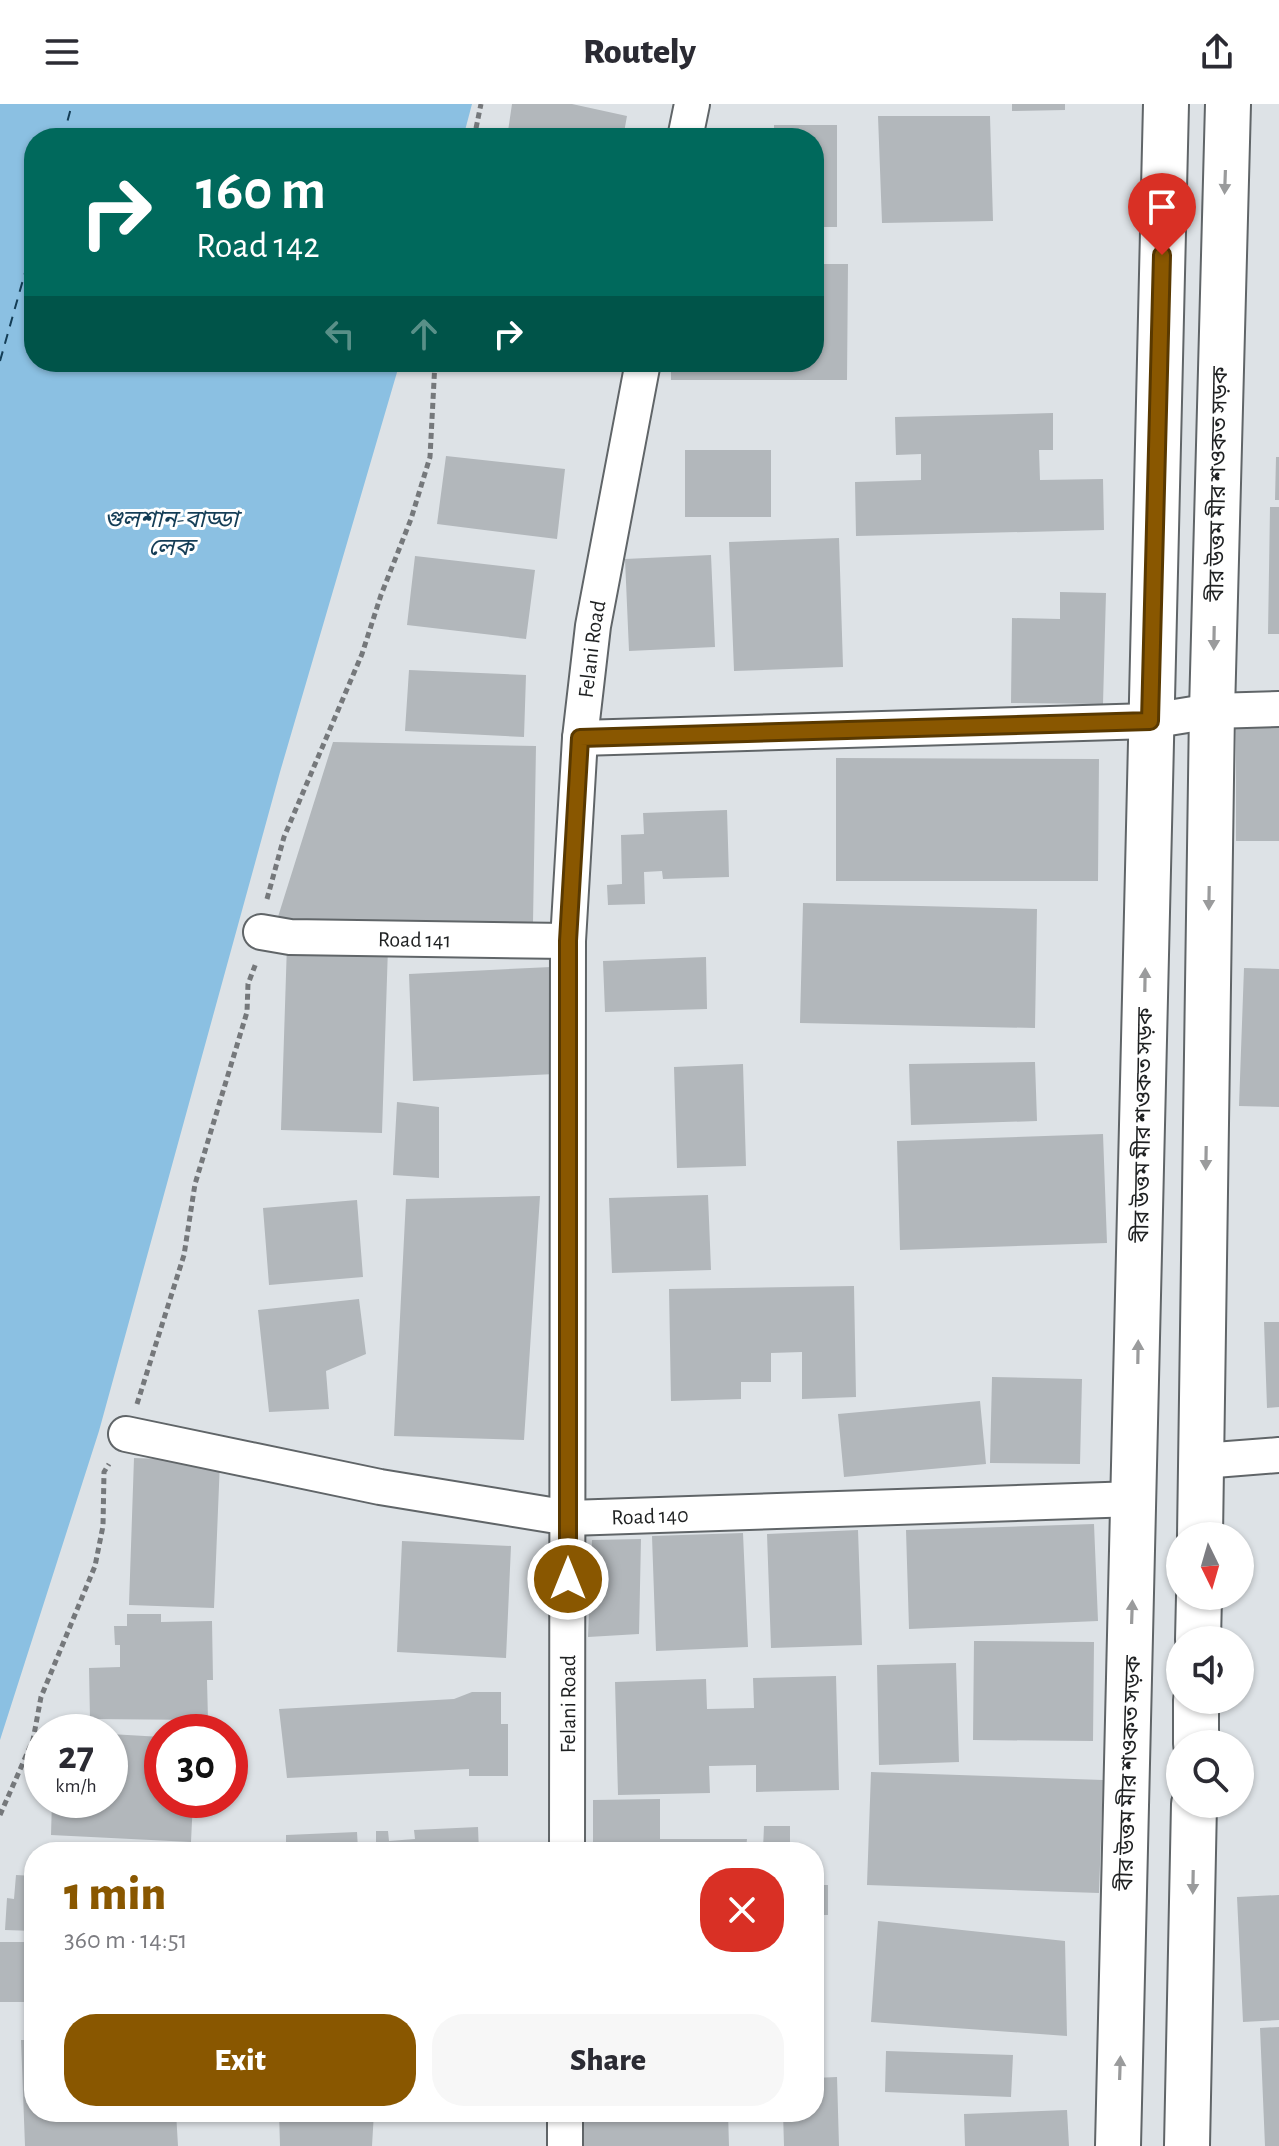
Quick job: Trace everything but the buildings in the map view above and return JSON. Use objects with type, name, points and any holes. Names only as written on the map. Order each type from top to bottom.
[{"type":"main road","name":"বীর উত্তম মীর শওকত সড়ক","points":[[1118,2146],[1166,104]]},
{"type":"main road","name":"বীর উত্তম মীর শওকত সড়ক","points":[[1200,1522],[1212,711],[1228,104]]},
{"type":"main road","points":[[1187,2146],[1194,1818]]},
{"type":"street","points":[[687,128],[692,104]]},
{"type":"street","name":"Felani Road","points":[[567,1842],[568,941],[580,738],[593,626],[641,372]]},
{"type":"street","points":[[580,738],[1150,721],[1212,711],[1279,709]]},
{"type":"street","name":"Road 141","points":[[261,932],[290,937],[568,941]]},
{"type":"street","name":"Road 140","points":[[126,1434],[365,1484],[569,1518],[1135,1499]]},
{"type":"street","points":[[1202,1461],[1279,1455]]},
{"type":"street","points":[[565,2122],[565,2146]]},
{"type":"path","points":[[476,128],[481,104]]},
{"type":"path","points":[[0,1815],[33,1740],[41,1697],[95,1566],[103,1526],[104,1472],[126,1434],[184,1255],[195,1184],[247,1012],[248,984],[260,955],[261,932],[284,837],[362,654],[430,457],[434,372]]},
{"type":"water","name":"গুলশান-বাড্ডা লেক","points":[[0,104],[472,104],[466,128],[24,128],[24,372],[397,372],[280,772],[99,1431],[0,1740]]},
{"type":"ferry route","points":[[66,128],[72,104]]},
{"type":"ferry route","points":[[0,361],[24,276]]},
{"type":"route","points":[[568,1579],[568,941],[580,738],[1150,721],[1162,255]]}]
